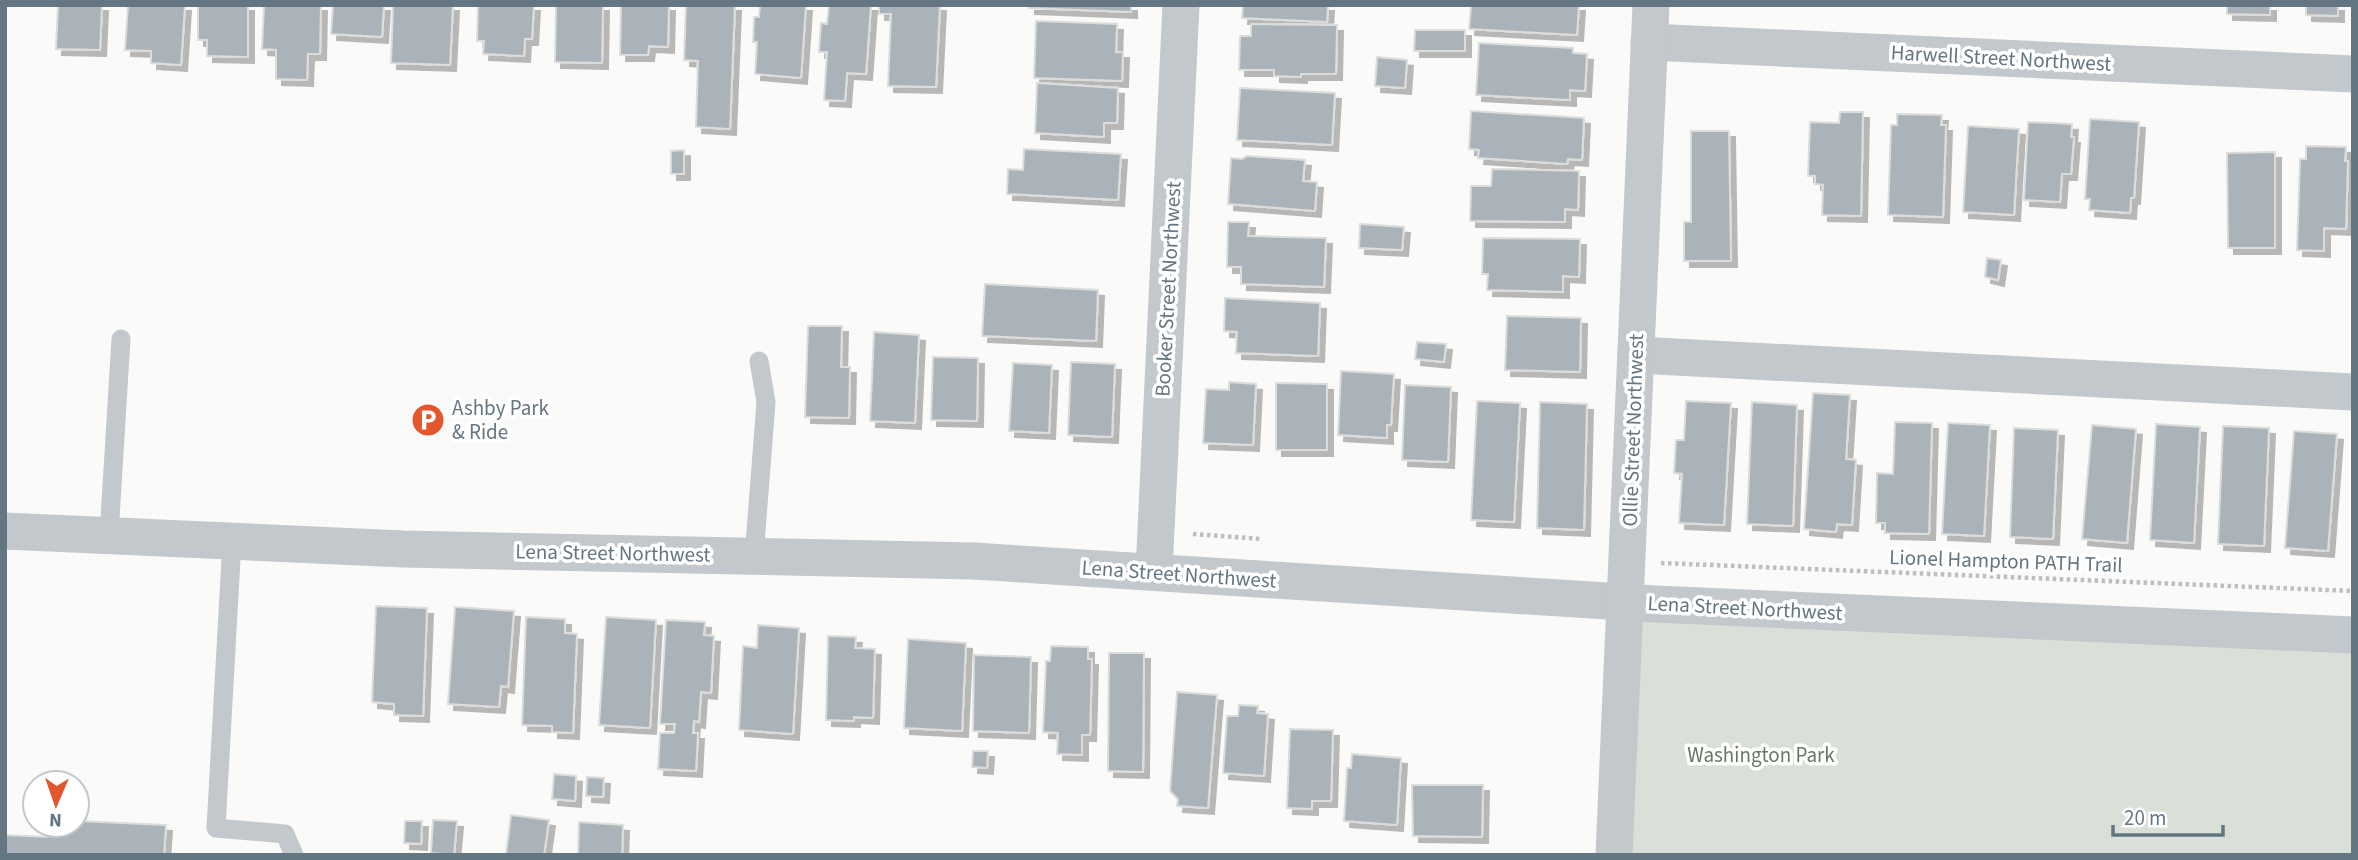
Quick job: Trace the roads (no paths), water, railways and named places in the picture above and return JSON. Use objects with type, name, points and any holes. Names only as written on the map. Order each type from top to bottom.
[{"type":"street","name":"Booker Street Northwest","points":[[1154,572],[1181,5]]},
{"type":"street","name":"Ollie Street Northwest","points":[[1614,855],[1651,5]]},
{"type":"street","name":"Harwell Street Northwest","points":[[1649,42],[2353,74]]},
{"type":"street","points":[[1636,355],[2353,392]]},
{"type":"street","name":"Lena Street Northwest","points":[[5,531],[403,549],[973,561],[1624,602],[2353,635]]},
{"type":"lane","points":[[108,535],[121,339]]},
{"type":"lane","points":[[754,557],[766,402],[759,361]]},
{"type":"lane","points":[[232,541],[216,828],[285,834],[294,855]]},
{"type":"place","name":"Ashby Park & Ride","points":[[428,420]]},
{"type":"park label","name":"Washington Park","points":[[1761,755]]}]
